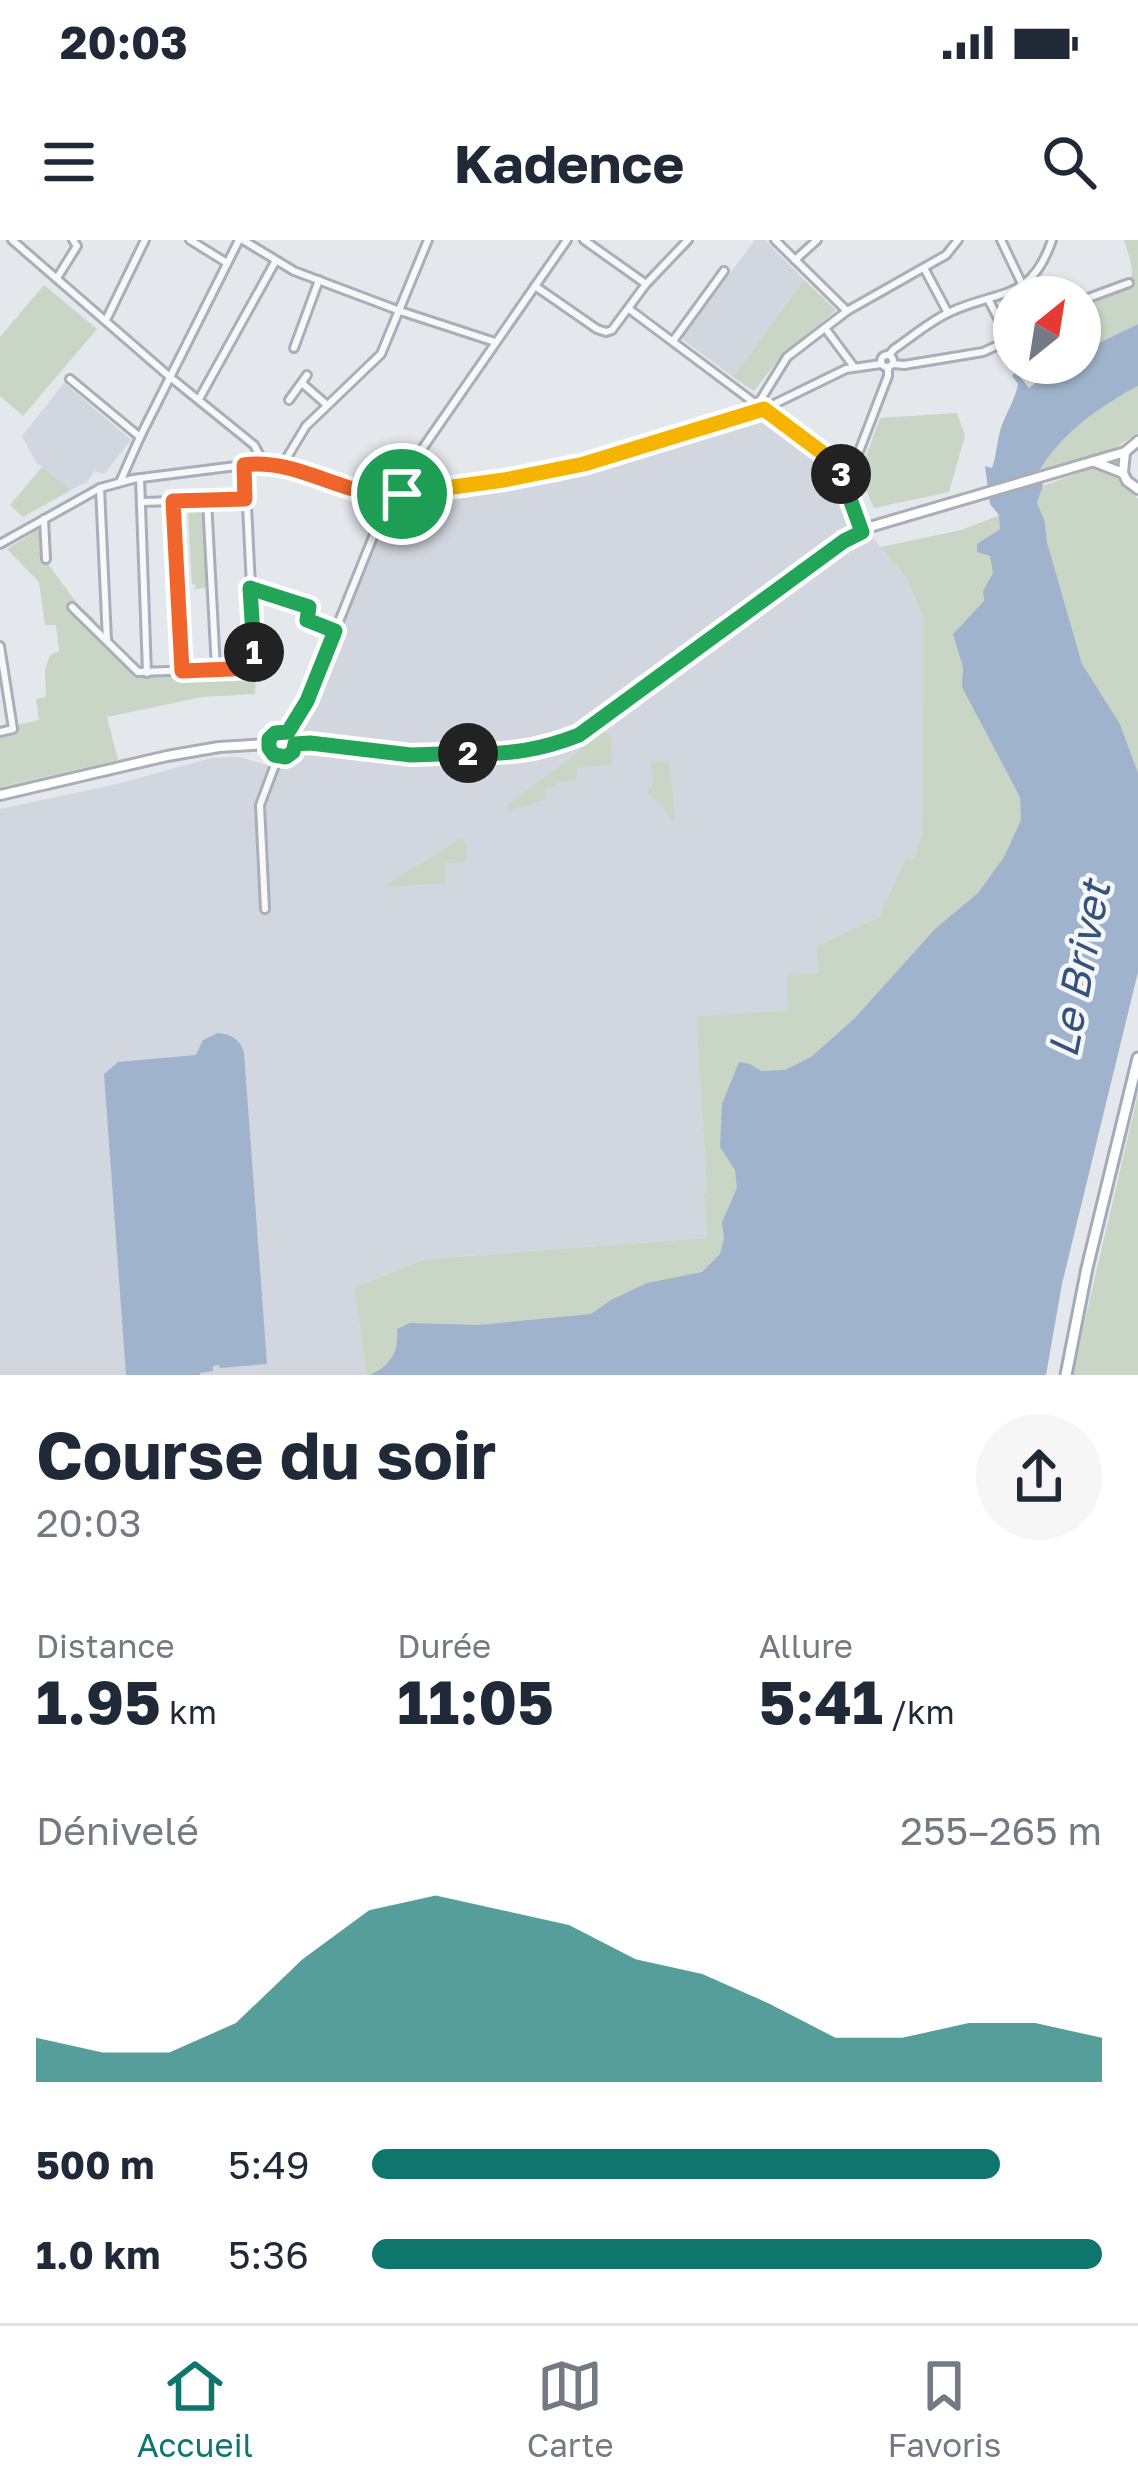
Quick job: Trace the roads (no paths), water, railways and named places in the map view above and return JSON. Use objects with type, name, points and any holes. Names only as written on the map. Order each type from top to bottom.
[{"type":"main road","points":[[295,744],[411,755],[519,753],[560,742],[591,727],[844,541],[872,526],[1095,462],[1125,452],[1138,441]]},
{"type":"main road","points":[[1125,452],[1123,473],[1138,489]]},
{"type":"main road","points":[[1095,462],[1123,473]]},
{"type":"main road","points":[[268,743],[275,733],[288,732],[295,744]]},
{"type":"main road","points":[[268,743],[278,757],[290,755],[295,744]]},
{"type":"main road","points":[[0,796],[167,756],[268,743]]},
{"type":"main road","points":[[1066,1375],[1138,1058]]},
{"type":"street","points":[[12,240],[254,445],[264,463]]},
{"type":"street","points":[[57,279],[76,246],[73,240]]},
{"type":"street","points":[[106,319],[145,240]]},
{"type":"street","points":[[190,240],[227,263]]},
{"type":"street","points":[[120,482],[241,240],[275,262],[319,280],[495,342]]},
{"type":"street","points":[[282,466],[306,426],[381,355],[428,240]]},
{"type":"street","points":[[402,494],[404,476],[567,240]]},
{"type":"street","points":[[584,240],[646,284]]},
{"type":"street","points":[[534,286],[606,332],[688,240]]},
{"type":"street","points":[[775,240],[847,310]]},
{"type":"street","points":[[795,260],[817,240]]},
{"type":"street","points":[[761,406],[787,357],[847,310],[946,255],[958,240]]},
{"type":"street","points":[[1001,240],[1018,276]]},
{"type":"street","points":[[1033,276],[1043,265],[1052,240]]},
{"type":"street","points":[[199,399],[275,262]]},
{"type":"street","points":[[924,268],[948,313]]},
{"type":"street","points":[[673,341],[724,271]]},
{"type":"street","points":[[294,348],[319,280]]},
{"type":"street","points":[[1101,293],[1129,283]]},
{"type":"street","points":[[843,478],[858,454],[894,349],[948,313],[993,297]]},
{"type":"street","points":[[988,299],[993,308]]},
{"type":"street","points":[[629,308],[836,463],[862,532]]},
{"type":"street","points":[[826,328],[854,367]]},
{"type":"street","points":[[0,544],[100,488],[140,478],[264,463],[387,496],[504,480],[584,464],[761,406],[854,367],[904,365],[993,348]]},
{"type":"street","points":[[70,379],[140,436]]},
{"type":"street","points":[[289,400],[305,380],[327,405]]},
{"type":"street","points":[[71,607],[138,672],[255,668],[244,465]]},
{"type":"street","points":[[140,478],[147,674]]},
{"type":"street","points":[[100,488],[107,642]]},
{"type":"street","points":[[288,732],[307,701],[387,496]]},
{"type":"street","points":[[141,502],[245,499]]},
{"type":"street","points":[[207,500],[216,669]]},
{"type":"street","points":[[173,501],[182,671]]},
{"type":"street","points":[[44,518],[46,559]]},
{"type":"street","points":[[250,588],[309,607],[307,620],[335,631]]},
{"type":"street","points":[[0,646],[13,729],[0,732]]},
{"type":"street","points":[[266,909],[260,805],[278,757]]},
{"type":"water","name":"Le Brivet","points":[[1138,324],[1138,386],[1110,402],[1059,444],[1039,471],[1043,486],[1037,503],[1082,664],[1120,724],[1138,773],[1138,972],[1062,1284],[1046,1375],[370,1375],[395,1351],[397,1329],[410,1323],[478,1325],[591,1314],[647,1283],[702,1272],[720,1254],[722,1222],[737,1188],[735,1170],[720,1147],[722,1104],[739,1062],[761,1071],[785,1070],[811,1057],[854,1019],[935,929],[978,893],[1004,857],[1021,820],[1020,797],[962,687],[963,667],[953,634],[984,601],[983,591],[993,573],[990,556],[977,552],[977,544],[1000,529],[999,515],[990,504],[985,466],[992,468],[1018,384],[1029,388],[1034,384],[1101,384],[1101,342]]},
{"type":"water","points":[[218,1033],[235,1038],[244,1053],[267,1364],[219,1365],[200,1375],[126,1375],[104,1074],[118,1062],[196,1055],[203,1040]]}]
